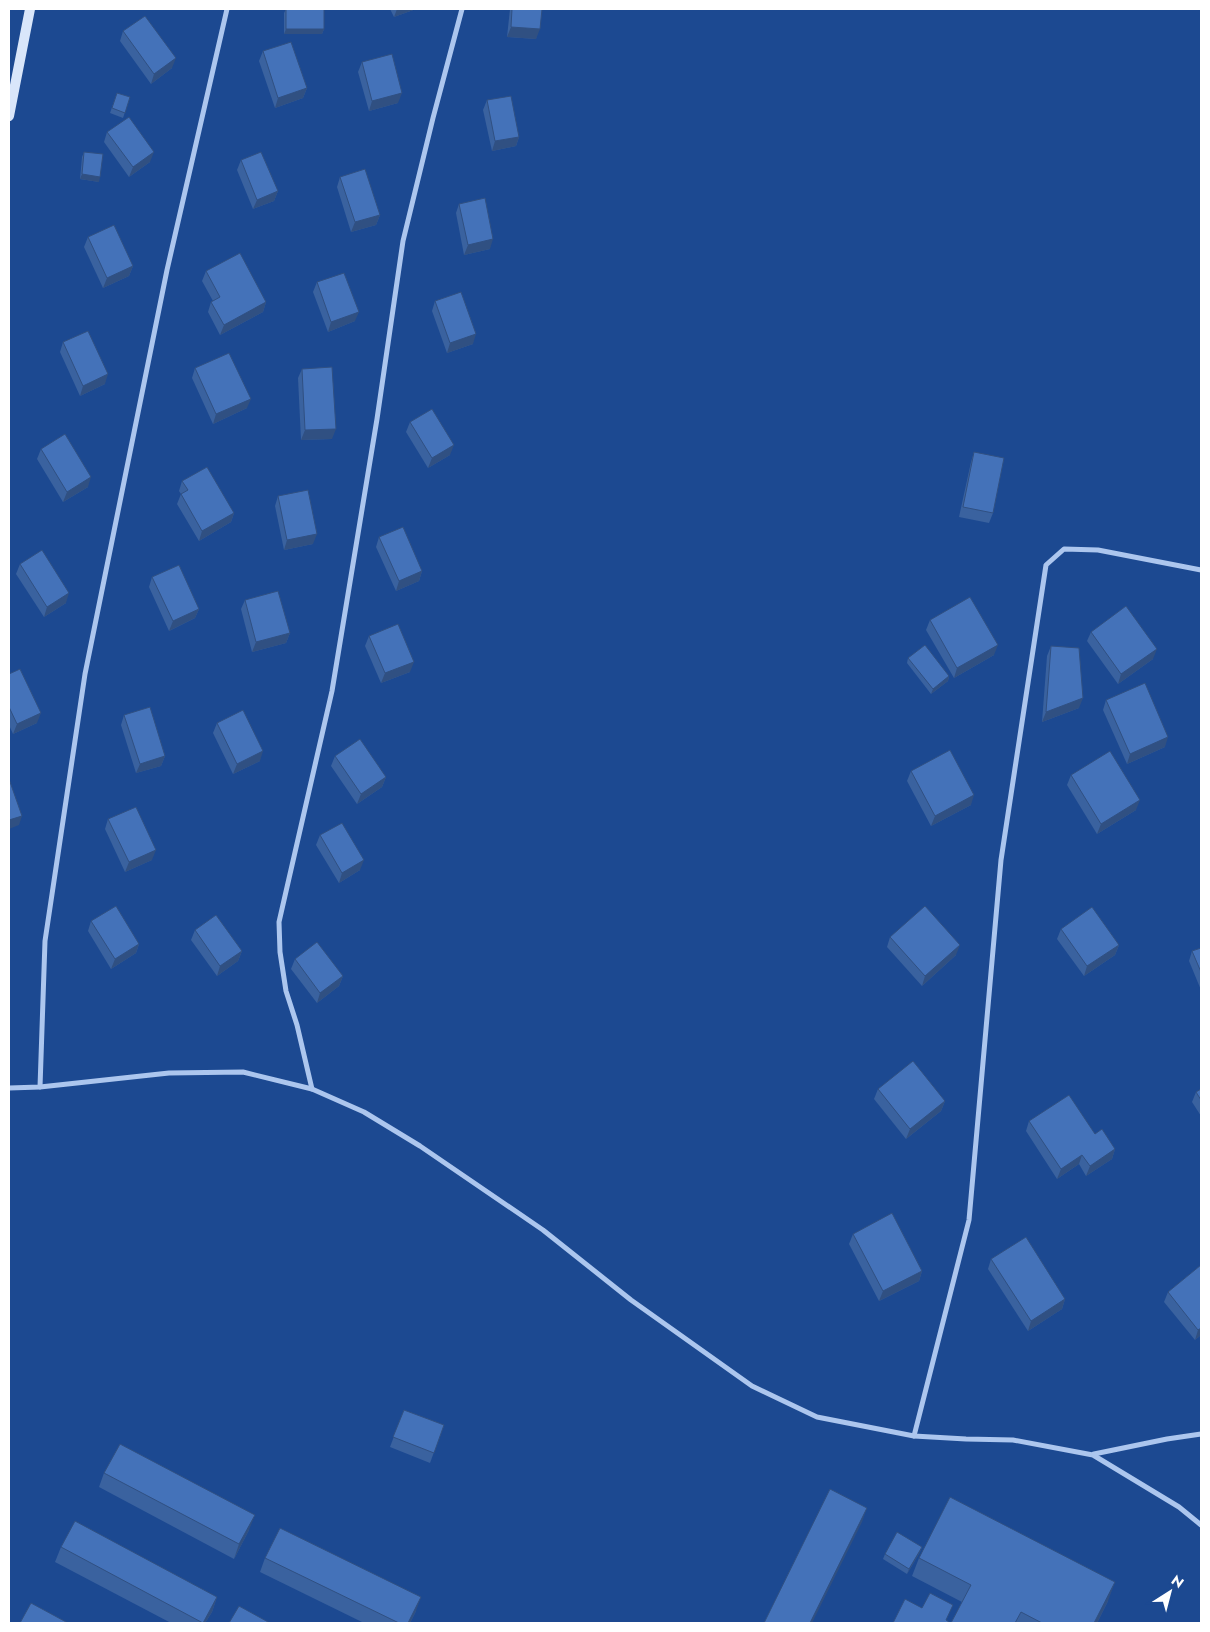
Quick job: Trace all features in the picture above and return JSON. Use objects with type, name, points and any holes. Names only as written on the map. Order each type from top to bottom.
[{"type":"street","points":[[9,116],[30,9]]},
{"type":"street","points":[[40,1087],[45,941],[85,674],[167,270],[227,9]]},
{"type":"street","points":[[312,1089],[297,1026],[286,991],[280,952],[279,922],[332,690],[377,419],[403,241],[462,9]]},
{"type":"street","points":[[914,1436],[969,1220],[1001,860],[1046,565],[1064,549],[1098,550],[1201,570]]},
{"type":"street","points":[[9,1088],[40,1087],[169,1073],[243,1072],[312,1089],[364,1112],[420,1146],[543,1230],[631,1300],[752,1386],[817,1417],[914,1436],[1013,1440],[1093,1454],[1201,1434]]},
{"type":"street","points":[[1093,1454],[1179,1507],[1201,1525]]},
{"type":"building","points":[[286,9],[324,9],[324,29],[286,29]]},
{"type":"building","points":[[512,9],[542,9],[540,29],[511,27]]},
{"type":"building","points":[[145,16],[176,58],[154,74],[123,31]]},
{"type":"building","points":[[291,42],[307,88],[278,98],[263,51]]},
{"type":"building","points":[[392,54],[402,93],[372,101],[362,62]]},
{"type":"building","points":[[117,93],[130,97],[125,113],[112,108]]},
{"type":"building","points":[[511,96],[519,137],[495,141],[487,100]]},
{"type":"building","points":[[129,117],[154,152],[133,167],[107,132]]},
{"type":"building","points":[[84,152],[103,154],[100,177],[82,174]]},
{"type":"building","points":[[261,152],[278,191],[257,200],[241,160]]},
{"type":"building","points":[[365,169],[380,215],[355,222],[340,177]]},
{"type":"building","points":[[485,198],[493,239],[468,245],[459,204]]},
{"type":"building","points":[[114,225],[133,266],[107,278],[88,237]]},
{"type":"building","points":[[240,253],[266,302],[224,325],[211,302],[220,297],[206,271]]},
{"type":"building","points":[[344,273],[359,312],[331,322],[317,282]]},
{"type":"building","points":[[461,292],[476,334],[450,343],[435,301]]},
{"type":"building","points":[[88,331],[108,374],[83,386],[63,342]]},
{"type":"building","points":[[229,353],[251,399],[216,414],[195,368]]},
{"type":"building","points":[[332,367],[336,429],[305,430],[302,369]]},
{"type":"building","points":[[432,409],[454,445],[432,458],[410,422]]},
{"type":"building","points":[[65,434],[91,477],[67,492],[41,449]]},
{"type":"building","points":[[974,452],[1004,458],[993,513],[963,507]]},
{"type":"building","points":[[207,467],[234,513],[202,531],[181,494],[188,490],[182,481]]},
{"type":"building","points":[[308,490],[317,534],[287,540],[278,496]]},
{"type":"building","points":[[403,527],[422,571],[399,581],[379,537]]},
{"type":"building","points":[[42,550],[69,593],[47,607],[20,564]]},
{"type":"building","points":[[179,565],[199,609],[173,621],[152,577]]},
{"type":"building","points":[[278,591],[290,633],[256,642],[245,600]]},
{"type":"building","points":[[970,597],[998,645],[957,668],[930,620]]},
{"type":"building","points":[[1126,606],[1157,649],[1121,674],[1091,632]]},
{"type":"building","points":[[398,624],[414,662],[385,673],[369,636]]},
{"type":"building","points":[[925,645],[949,676],[933,689],[908,658]]},
{"type":"building","points":[[1051,646],[1079,648],[1083,698],[1046,712]]},
{"type":"building","points":[[20,669],[41,713],[17,724],[9,707],[9,674]]},
{"type":"building","points":[[1145,683],[1168,737],[1130,754],[1106,700]]},
{"type":"building","points":[[150,707],[165,756],[140,764],[124,715]]},
{"type":"building","points":[[243,710],[263,751],[237,764],[217,723]]},
{"type":"building","points":[[360,739],[386,777],[361,794],[335,756]]},
{"type":"building","points":[[950,750],[974,795],[935,816],[911,771]]},
{"type":"building","points":[[1110,751],[1140,800],[1101,824],[1071,775]]},
{"type":"building","points":[[9,779],[22,816],[9,820]]},
{"type":"building","points":[[136,807],[156,850],[129,862],[108,819]]},
{"type":"building","points":[[342,823],[364,860],[342,873],[320,835]]},
{"type":"building","points":[[116,906],[139,944],[115,959],[91,921]]},
{"type":"building","points":[[925,906],[960,945],[925,976],[890,937]]},
{"type":"building","points":[[1092,907],[1119,945],[1087,966],[1061,929]]},
{"type":"building","points":[[216,915],[242,951],[220,966],[195,930]]},
{"type":"building","points":[[317,942],[343,976],[320,993],[295,959]]},
{"type":"building","points":[[1201,948],[1201,972],[1192,951]]},
{"type":"building","points":[[913,1061],[945,1101],[910,1129],[878,1089]]},
{"type":"building","points":[[1201,1089],[1201,1100],[1196,1092]]},
{"type":"building","points":[[1069,1095],[1095,1134],[1102,1129],[1115,1149],[1090,1166],[1082,1155],[1061,1169],[1029,1121]]},
{"type":"building","points":[[892,1213],[922,1271],[883,1291],[853,1234]]},
{"type":"building","points":[[1026,1237],[1065,1299],[1031,1321],[991,1259]]},
{"type":"building","points":[[1201,1265],[1201,1328],[1198,1330],[1168,1292]]},
{"type":"building","points":[[404,1410],[444,1425],[434,1453],[393,1437]]},
{"type":"building","points":[[120,1444],[255,1515],[239,1544],[104,1473]]},
{"type":"building","points":[[830,1489],[867,1508],[810,1623],[764,1623]]},
{"type":"building","points":[[950,1497],[1115,1582],[1094,1623],[1042,1623],[1021,1612],[1015,1623],[951,1623],[971,1585],[919,1558]]},
{"type":"building","points":[[75,1521],[217,1597],[203,1623],[61,1547]]},
{"type":"building","points":[[280,1528],[421,1597],[408,1623],[399,1623],[265,1558]]},
{"type":"building","points":[[897,1532],[922,1547],[909,1569],[885,1554]]},
{"type":"building","points":[[930,1593],[953,1605],[946,1620],[948,1623],[893,1623],[905,1599],[922,1608]]},
{"type":"building","points":[[31,1603],[68,1623],[20,1623]]},
{"type":"building","points":[[239,1606],[270,1623],[229,1623]]}]
